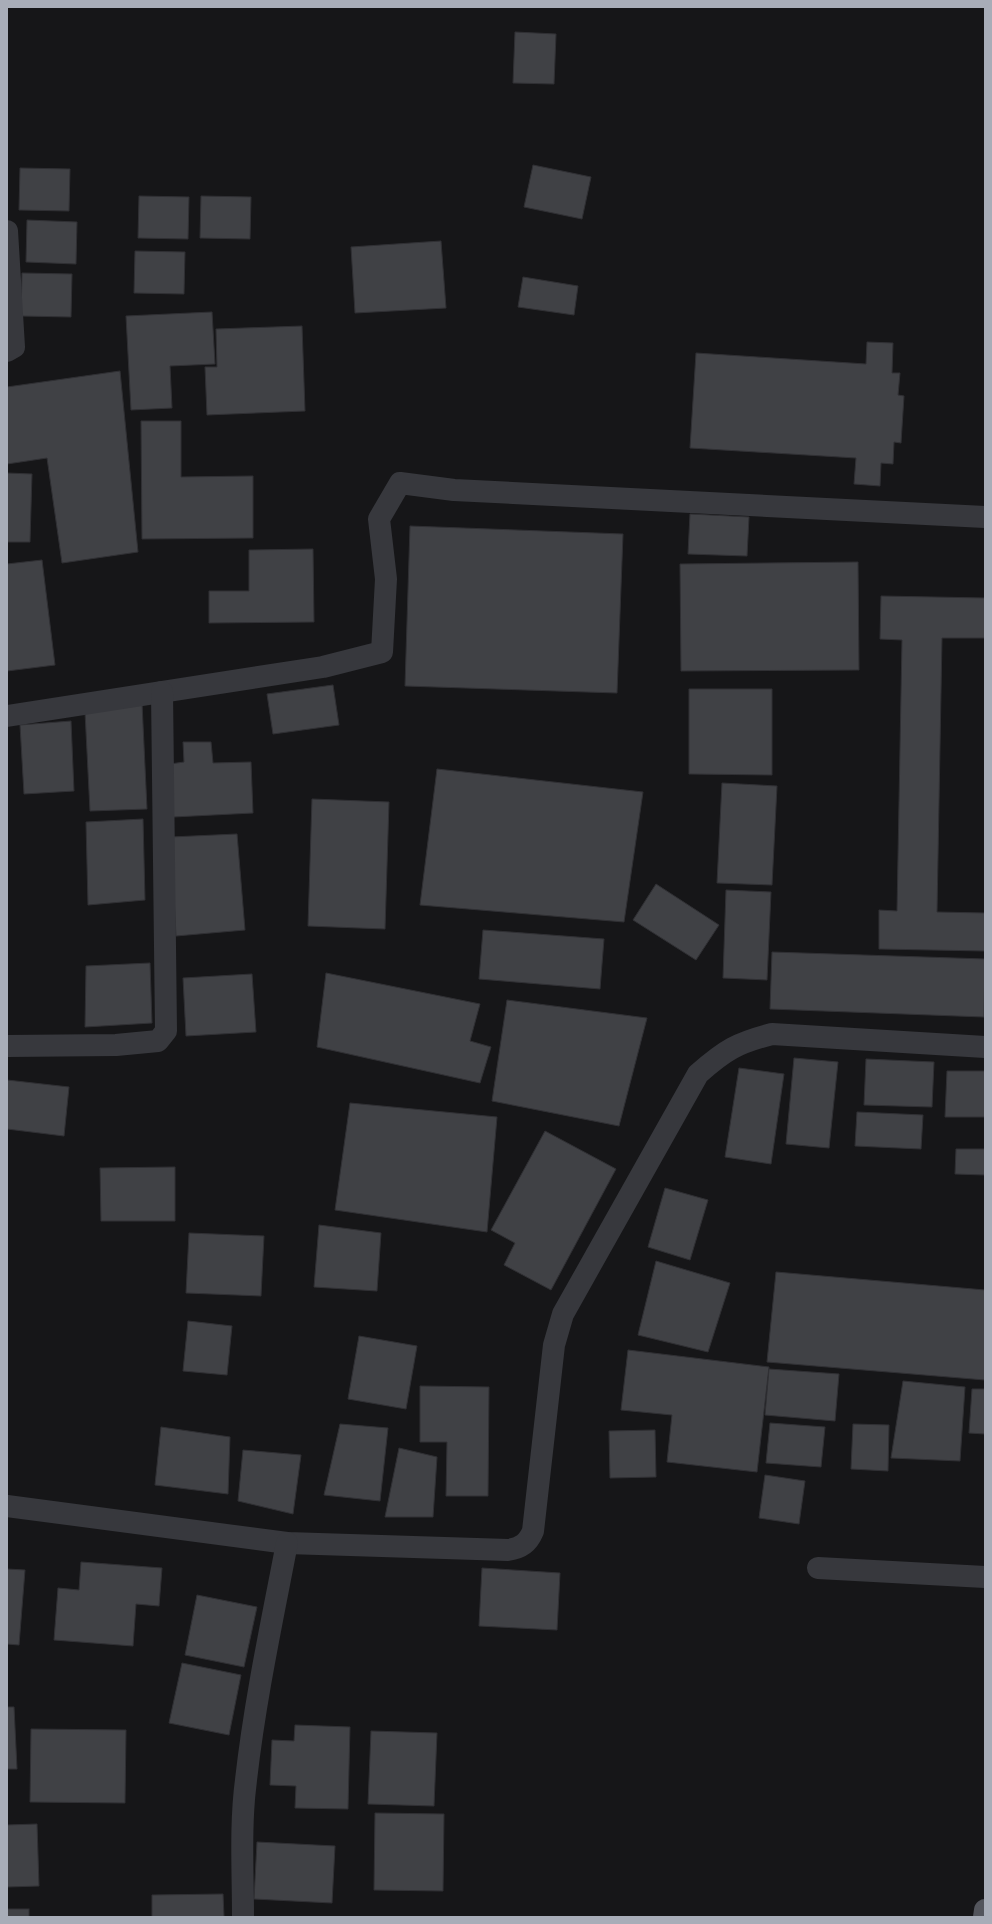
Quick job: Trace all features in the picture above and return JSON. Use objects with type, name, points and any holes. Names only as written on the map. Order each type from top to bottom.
[{"type":"main road","points":[[984,1917],[985,1910]]},
{"type":"street","points":[[7,231],[14,347],[7,350]]},
{"type":"street","points":[[7,716],[323,667],[382,652],[386,579],[379,519],[400,483],[454,490],[985,517]]},
{"type":"street","points":[[7,1046],[123,1044],[158,1041],[166,1031],[162,692]]},
{"type":"street","points":[[7,1506],[287,1543],[508,1550],[522,1546],[529,1540],[532,1531],[554,1345],[563,1314],[698,1074],[720,1054],[746,1041],[772,1034],[985,1048]]},
{"type":"street","points":[[243,1917],[242,1839],[246,1780],[266,1655],[287,1543]]},
{"type":"street","points":[[818,1568],[985,1577]]},
{"type":"building","points":[[515,32],[556,34],[554,84],[513,83]]},
{"type":"building","points":[[533,165],[591,177],[582,219],[524,207]]},
{"type":"building","points":[[20,168],[70,169],[69,211],[19,210]]},
{"type":"building","points":[[139,196],[189,197],[188,239],[138,238]]},
{"type":"building","points":[[201,196],[251,197],[250,239],[200,238]]},
{"type":"building","points":[[27,220],[77,222],[76,264],[26,262]]},
{"type":"building","points":[[441,241],[446,308],[355,313],[351,247]]},
{"type":"building","points":[[135,251],[185,252],[184,294],[134,293]]},
{"type":"building","points":[[22,273],[72,274],[71,317],[21,316]]},
{"type":"building","points":[[523,277],[578,286],[574,315],[518,307]]},
{"type":"building","points":[[212,312],[215,364],[170,366],[172,408],[131,410],[126,316]]},
{"type":"building","points":[[302,326],[305,411],[207,415],[205,367],[217,367],[216,329]]},
{"type":"building","points":[[867,342],[893,343],[892,373],[900,373],[898,395],[904,396],[901,443],[894,442],[893,464],[881,463],[880,486],[854,484],[856,458],[690,448],[696,353],[866,364]]},
{"type":"building","points":[[120,371],[138,552],[62,563],[47,458],[7,464],[7,387]]},
{"type":"building","points":[[141,421],[181,421],[181,477],[253,476],[253,538],[142,539]]},
{"type":"building","points":[[7,473],[32,474],[30,542],[7,542]]},
{"type":"building","points":[[690,514],[749,517],[747,556],[688,554]]},
{"type":"building","points":[[410,526],[623,534],[617,693],[405,686]]},
{"type":"building","points":[[313,549],[314,622],[209,623],[209,591],[249,591],[249,550]]},
{"type":"building","points":[[42,560],[55,665],[7,671],[7,564]]},
{"type":"building","points":[[858,562],[859,670],[681,671],[680,564]]},
{"type":"building","points":[[881,596],[985,598],[985,638],[942,638],[937,912],[985,913],[985,951],[879,949],[879,910],[897,911],[902,640],[880,639]]},
{"type":"building","points":[[333,685],[339,725],[273,734],[267,694]]},
{"type":"building","points":[[689,689],[772,689],[772,775],[689,774]]},
{"type":"building","points":[[142,703],[147,809],[90,811],[85,712]]},
{"type":"building","points":[[71,721],[74,791],[24,794],[20,725]]},
{"type":"building","points":[[183,742],[211,742],[213,763],[251,762],[253,813],[173,817],[170,764],[184,762]]},
{"type":"building","points":[[437,769],[643,792],[624,922],[420,905]]},
{"type":"building","points":[[722,783],[777,786],[772,885],[717,883]]},
{"type":"building","points":[[312,799],[389,802],[385,929],[308,926]]},
{"type":"building","points":[[143,819],[145,900],[88,905],[86,822]]},
{"type":"building","points":[[237,834],[245,930],[176,936],[171,837]]},
{"type":"building","points":[[656,884],[719,925],[696,960],[633,920]]},
{"type":"building","points":[[726,890],[771,892],[767,980],[723,978]]},
{"type":"building","points":[[483,930],[604,939],[600,989],[479,979]]},
{"type":"building","points":[[772,952],[985,959],[984,1017],[770,1009]]},
{"type":"building","points":[[150,963],[152,1023],[85,1027],[86,966]]},
{"type":"building","points":[[326,973],[480,1004],[470,1041],[491,1047],[480,1083],[317,1047]]},
{"type":"building","points":[[252,974],[256,1032],[186,1036],[183,978]]},
{"type":"building","points":[[507,1000],[647,1018],[619,1126],[492,1101]]},
{"type":"building","points":[[794,1058],[838,1062],[829,1148],[786,1144]]},
{"type":"building","points":[[866,1059],[934,1062],[932,1107],[864,1105]]},
{"type":"building","points":[[739,1068],[784,1074],[771,1164],[725,1157]]},
{"type":"building","points":[[947,1071],[985,1071],[985,1117],[945,1117]]},
{"type":"building","points":[[7,1080],[69,1087],[64,1136],[7,1129]]},
{"type":"building","points":[[350,1103],[497,1117],[487,1232],[335,1210]]},
{"type":"building","points":[[857,1112],[923,1115],[921,1149],[855,1146]]},
{"type":"building","points":[[545,1131],[616,1169],[551,1290],[504,1265],[515,1243],[491,1230]]},
{"type":"building","points":[[956,1149],[985,1149],[985,1175],[955,1174]]},
{"type":"building","points":[[175,1167],[175,1221],[101,1221],[100,1168]]},
{"type":"building","points":[[665,1188],[708,1200],[690,1260],[648,1247]]},
{"type":"building","points":[[319,1225],[381,1233],[377,1291],[314,1287]]},
{"type":"building","points":[[189,1233],[264,1236],[261,1296],[186,1293]]},
{"type":"building","points":[[656,1261],[730,1283],[708,1352],[638,1335]]},
{"type":"building","points":[[776,1272],[985,1290],[985,1380],[767,1362]]},
{"type":"building","points":[[188,1321],[232,1326],[227,1375],[183,1371]]},
{"type":"building","points":[[359,1336],[417,1346],[406,1409],[348,1399]]},
{"type":"building","points":[[628,1350],[769,1367],[757,1472],[667,1462],[672,1415],[621,1410]]},
{"type":"building","points":[[769,1369],[839,1374],[835,1421],[765,1415]]},
{"type":"building","points":[[903,1381],[965,1387],[960,1461],[891,1458]]},
{"type":"building","points":[[420,1386],[489,1387],[488,1496],[446,1496],[447,1442],[420,1442]]},
{"type":"building","points":[[972,1389],[985,1389],[985,1434],[969,1433]]},
{"type":"building","points":[[770,1423],[825,1427],[821,1467],[766,1463]]},
{"type":"building","points":[[340,1424],[388,1428],[380,1501],[324,1495]]},
{"type":"building","points":[[853,1424],[889,1425],[888,1471],[851,1469]]},
{"type":"building","points":[[161,1427],[230,1437],[228,1494],[155,1485]]},
{"type":"building","points":[[655,1430],[656,1477],[610,1478],[609,1431]]},
{"type":"building","points":[[399,1448],[437,1457],[433,1517],[385,1517]]},
{"type":"building","points":[[243,1450],[301,1455],[293,1514],[238,1501]]},
{"type":"building","points":[[765,1475],[805,1481],[799,1524],[759,1518]]},
{"type":"building","points":[[81,1562],[162,1568],[159,1606],[136,1604],[133,1646],[54,1640],[58,1588],[79,1590]]},
{"type":"building","points":[[482,1568],[560,1573],[557,1630],[479,1626]]},
{"type":"building","points":[[7,1569],[25,1570],[19,1645],[7,1644]]},
{"type":"building","points":[[197,1595],[257,1607],[244,1667],[185,1655]]},
{"type":"building","points":[[182,1663],[241,1675],[229,1735],[169,1723]]},
{"type":"building","points":[[7,1707],[14,1707],[17,1769],[7,1769]]},
{"type":"building","points":[[295,1725],[350,1727],[348,1809],[295,1808],[296,1786],[270,1785],[272,1740],[294,1741]]},
{"type":"building","points":[[31,1729],[126,1730],[125,1803],[30,1802]]},
{"type":"building","points":[[371,1731],[437,1733],[434,1806],[368,1804]]},
{"type":"building","points":[[375,1813],[444,1814],[443,1891],[374,1890]]},
{"type":"building","points":[[37,1824],[39,1886],[7,1887],[7,1825]]},
{"type":"building","points":[[257,1842],[335,1846],[332,1903],[254,1899]]},
{"type":"building","points":[[223,1894],[224,1917],[152,1917],[152,1895]]},
{"type":"building","points":[[7,1909],[29,1909],[29,1917],[7,1917]]}]
